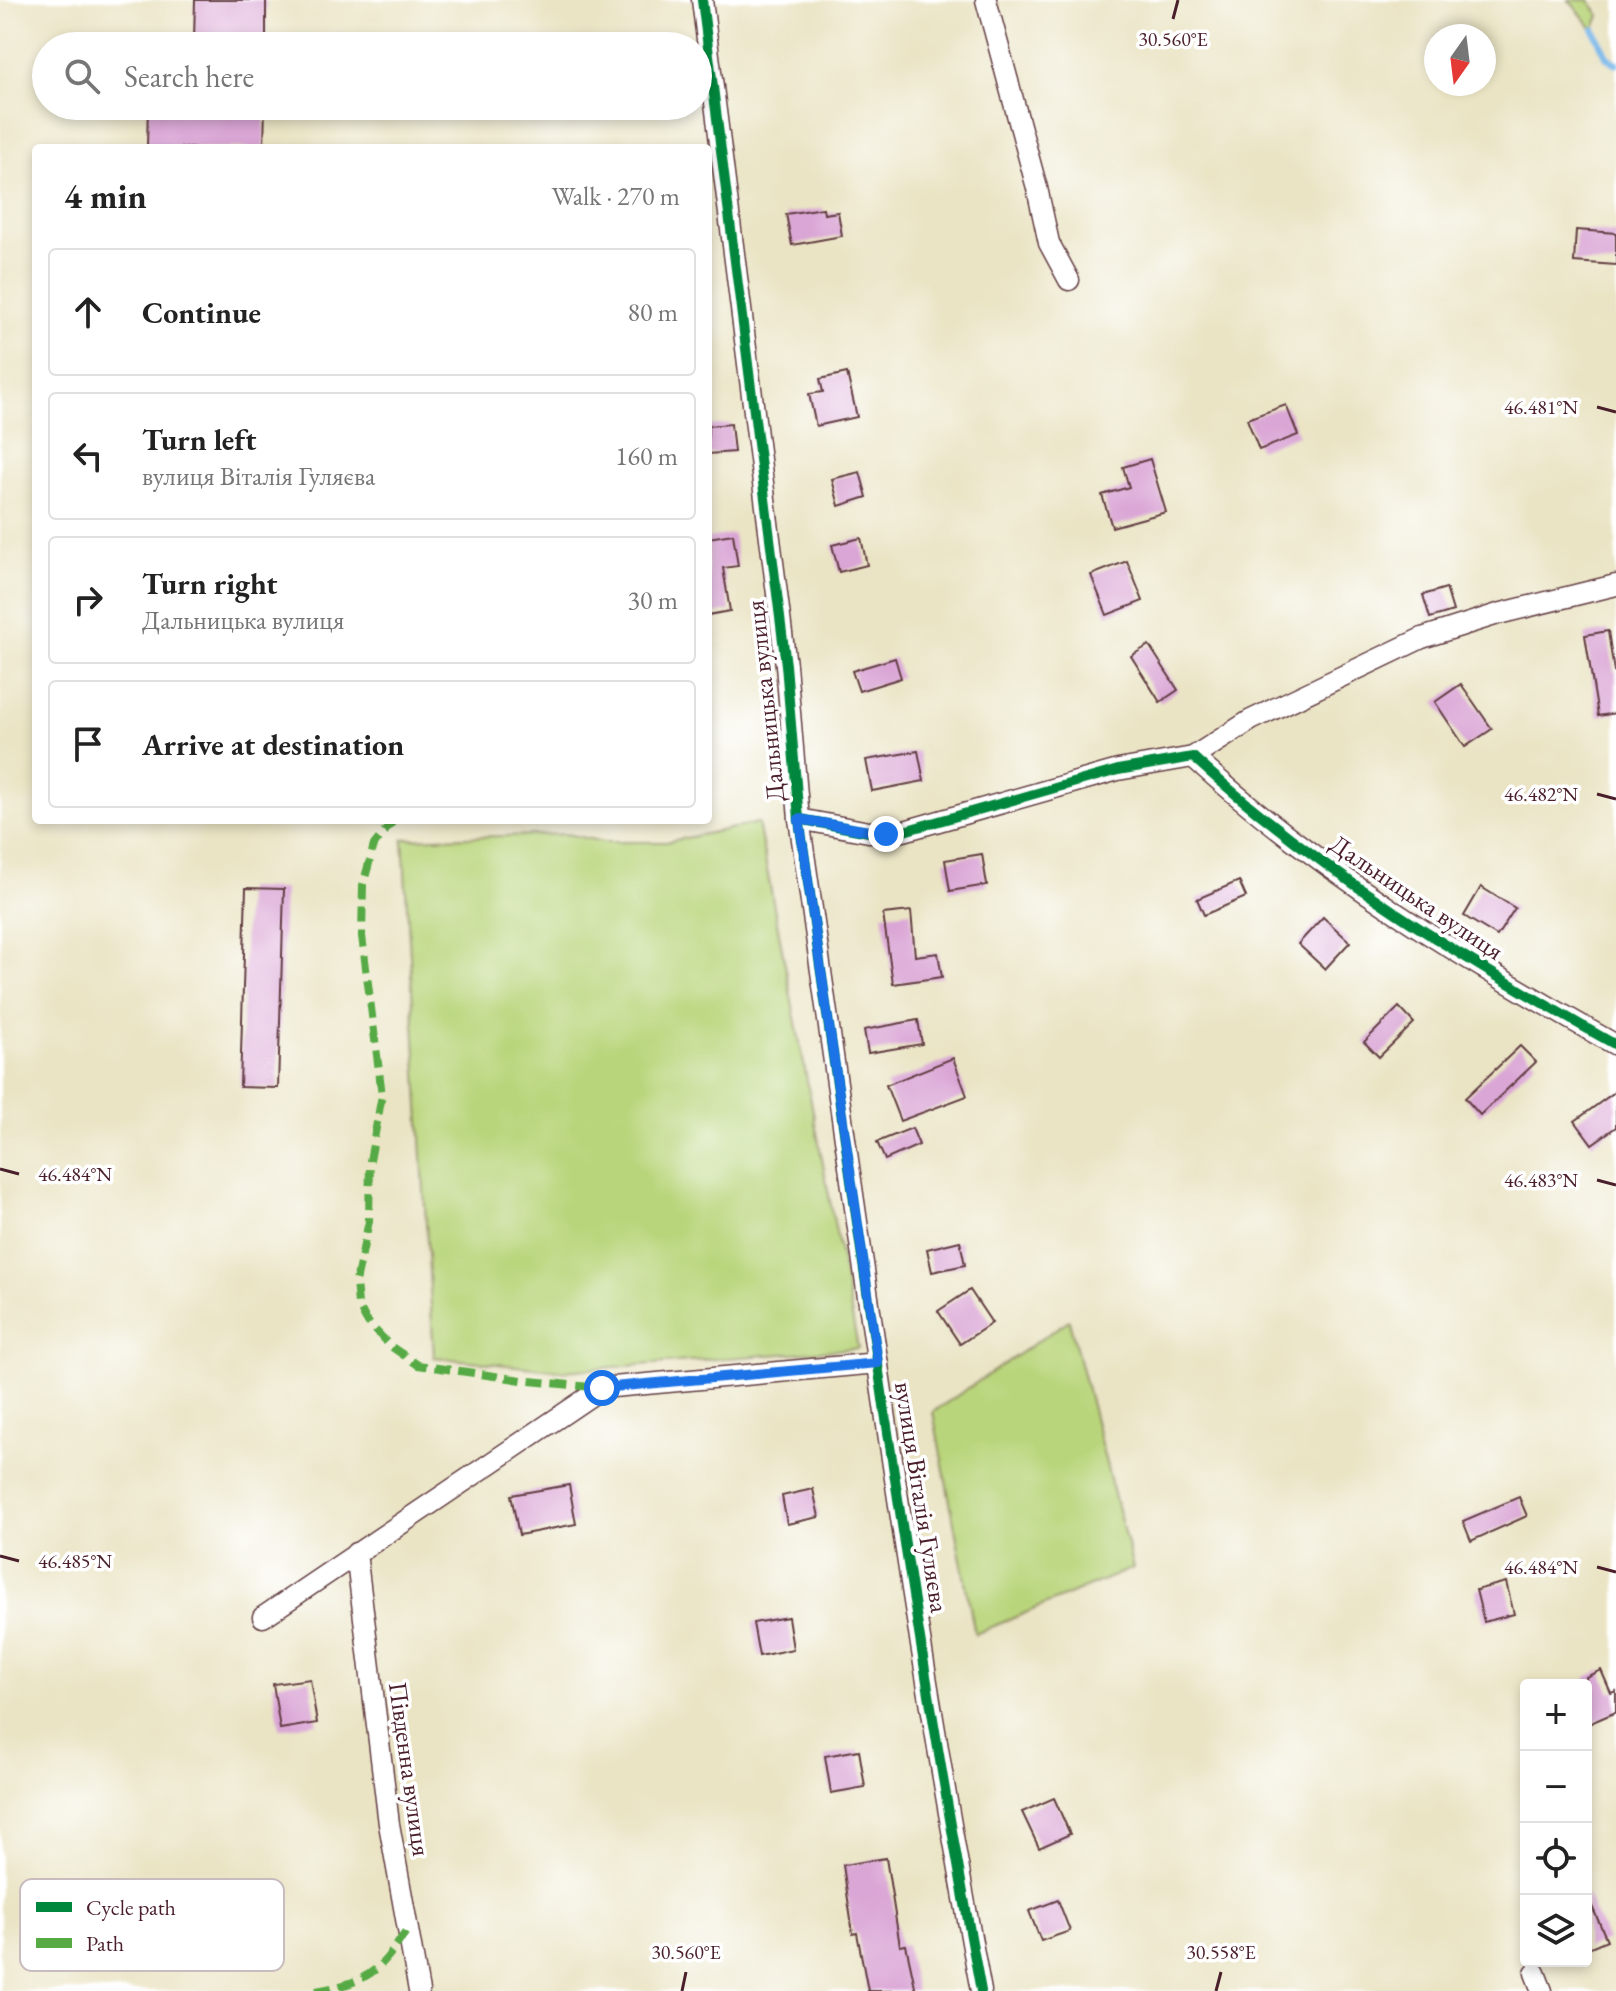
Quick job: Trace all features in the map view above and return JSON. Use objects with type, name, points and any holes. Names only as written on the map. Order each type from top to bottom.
[{"type":"street","name":"Дальницька вулиця","points":[[702,0],[706,32]]},
{"type":"street","points":[[986,0],[1049,243],[1069,280]]},
{"type":"street","name":"Дальницька вулиця","points":[[712,79],[786,665],[799,819],[869,832],[904,831],[1118,770],[1193,757],[1300,846],[1387,906],[1514,988],[1616,1045]]},
{"type":"street","points":[[1193,757],[1251,720],[1422,638],[1498,614],[1616,585]]},
{"type":"street","name":"вулиця Віталія Гуляєва","points":[[799,819],[878,1363],[957,1863],[981,1991]]},
{"type":"street","points":[[263,1617],[602,1388],[878,1363]]},
{"type":"street","name":"Південна вулиця","points":[[356,1553],[389,1824],[419,1991]]},
{"type":"green space","points":[[1569,0],[1589,0],[1600,16],[1594,30]]},
{"type":"green space","points":[[758,823],[858,1348],[563,1371],[434,1357],[403,839],[567,834],[604,842],[666,842]]},
{"type":"green space","points":[[1069,1320],[1133,1568],[975,1634],[933,1412]]},
{"type":"building","points":[[195,0],[266,0],[266,32],[194,32]]},
{"type":"building","points":[[148,120],[265,120],[264,144],[147,144]]},
{"type":"building","points":[[823,208],[824,214],[838,212],[842,236],[792,245],[786,214]]},
{"type":"building","points":[[1576,230],[1616,233],[1616,265],[1574,262]]},
{"type":"building","points":[[847,373],[857,417],[816,426],[809,394],[823,392],[820,379]]},
{"type":"building","points":[[1286,405],[1298,435],[1259,450],[1247,419]]},
{"type":"building","points":[[731,424],[734,452],[712,454],[712,426]]},
{"type":"building","points":[[1150,459],[1166,512],[1112,527],[1102,495],[1129,487],[1123,467]]},
{"type":"building","points":[[860,472],[867,497],[839,506],[832,479]]},
{"type":"building","points":[[733,534],[738,566],[723,568],[730,611],[712,614],[712,537]]},
{"type":"building","points":[[861,538],[867,565],[839,572],[832,545]]},
{"type":"building","points":[[1127,561],[1143,601],[1107,615],[1091,575]]},
{"type":"building","points":[[1446,588],[1453,611],[1430,618],[1423,595]]},
{"type":"building","points":[[1608,631],[1616,671],[1616,713],[1598,716],[1585,635]]},
{"type":"building","points":[[1149,645],[1178,690],[1160,702],[1131,656]]},
{"type":"building","points":[[895,658],[901,678],[859,691],[852,671]]},
{"type":"building","points":[[1461,684],[1492,729],[1465,747],[1435,702]]},
{"type":"building","points":[[918,751],[924,781],[872,791],[866,760]]},
{"type":"building","points":[[982,854],[987,885],[950,891],[945,860]]},
{"type":"building","points":[[1239,881],[1246,897],[1204,915],[1197,899]]},
{"type":"building","points":[[1481,887],[1515,908],[1497,936],[1464,916]]},
{"type":"building","points":[[246,888],[284,889],[278,1088],[240,1087]]},
{"type":"building","points":[[911,911],[915,956],[938,953],[942,977],[893,984],[883,914]]},
{"type":"building","points":[[1323,917],[1350,942],[1325,969],[1298,944]]},
{"type":"building","points":[[1399,1007],[1414,1023],[1379,1057],[1364,1042]]},
{"type":"building","points":[[918,1020],[922,1044],[868,1053],[864,1030]]},
{"type":"building","points":[[1520,1046],[1536,1062],[1480,1115],[1465,1098]]},
{"type":"building","points":[[953,1058],[967,1096],[900,1121],[886,1085]]},
{"type":"building","points":[[1616,1091],[1616,1127],[1592,1144],[1575,1121]]},
{"type":"building","points":[[912,1128],[919,1145],[885,1160],[877,1142]]},
{"type":"building","points":[[960,1241],[965,1265],[932,1272],[927,1249]]},
{"type":"building","points":[[970,1290],[992,1323],[960,1344],[938,1311]]},
{"type":"building","points":[[569,1485],[576,1524],[519,1535],[511,1495]]},
{"type":"building","points":[[813,1489],[819,1517],[787,1524],[782,1496]]},
{"type":"building","points":[[1519,1497],[1527,1516],[1471,1541],[1463,1521]]},
{"type":"building","points":[[1506,1582],[1514,1614],[1484,1622],[1476,1590]]},
{"type":"building","points":[[788,1617],[793,1649],[759,1656],[753,1623]]},
{"type":"building","points":[[1601,1670],[1611,1693],[1616,1691],[1616,1712],[1592,1722],[1592,1679],[1586,1677]]},
{"type":"building","points":[[310,1679],[317,1723],[280,1729],[273,1684]]},
{"type":"building","points":[[859,1750],[865,1787],[831,1793],[825,1756]]},
{"type":"building","points":[[1054,1798],[1070,1834],[1039,1848],[1022,1812]]},
{"type":"building","points":[[886,1858],[900,1946],[906,1945],[916,1991],[868,1991],[857,1933],[853,1934],[843,1865]]},
{"type":"building","points":[[1058,1900],[1070,1931],[1041,1941],[1029,1911]]},
{"type":"building","points":[[1592,1906],[1607,1940],[1592,1946]]},
{"type":"waterway","points":[[1594,30],[1607,57],[1616,64]]},
{"type":"marked path","points":[[391,824],[374,845],[363,885],[362,936],[382,1095],[370,1161],[369,1221],[356,1282],[358,1304],[366,1320],[389,1345],[418,1365],[602,1388]]},
{"type":"marked path","points":[[316,1991],[349,1983],[372,1972],[390,1954],[409,1927]]},
{"type":"cycle path","points":[[702,0],[706,32]]},
{"type":"cycle path","points":[[712,79],[786,665],[799,819],[869,832],[904,831],[1118,770],[1193,757],[1241,799],[1343,877],[1450,948],[1616,1045]]},
{"type":"cycle path","points":[[799,819],[906,1553],[981,1991]]},
{"type":"route","points":[[602,1388],[878,1363],[799,819],[886,834]]}]
